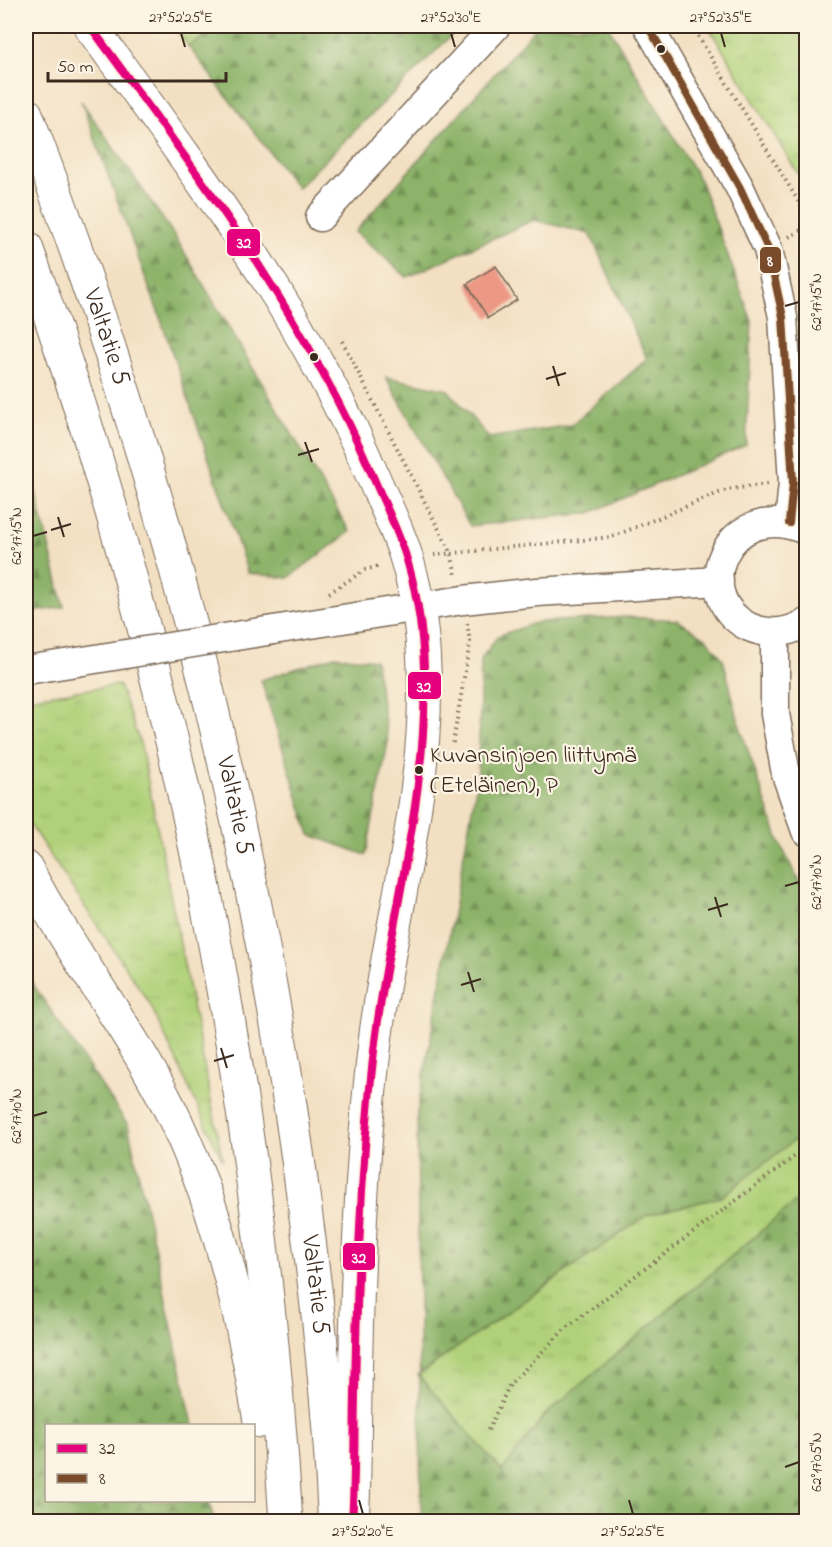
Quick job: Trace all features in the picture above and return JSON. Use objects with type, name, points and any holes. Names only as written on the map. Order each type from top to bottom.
[{"type":"highway","points":[[90,26],[251,251],[324,371],[355,434],[407,559],[418,607],[424,665],[423,736],[375,1041],[367,1129],[358,1254],[352,1521]]},
{"type":"highway","name":"Valtatie 5","points":[[26,114],[97,308],[151,476],[188,604],[232,796],[268,967],[298,1157],[321,1335],[334,1521]]},
{"type":"highway","name":"Valtatie 5","points":[[26,247],[98,464],[140,612],[205,891],[239,1075],[263,1255],[279,1413],[286,1521]]},
{"type":"highway","points":[[26,868],[167,1103],[196,1167],[218,1232],[237,1302],[277,1521]]},
{"type":"street","points":[[320,217],[496,26]]},
{"type":"street","points":[[648,26],[740,188],[768,249],[783,317],[798,528],[771,522],[754,525],[739,534],[727,547],[720,563],[719,581],[722,597],[730,612],[743,624],[758,631],[775,633],[792,630],[807,623]]},
{"type":"street","points":[[26,670],[418,607],[537,592],[719,581]]},
{"type":"street","points":[[775,633],[775,714],[786,774],[807,831]]},
{"type":"path","points":[[692,26],[807,214]]},
{"type":"path","points":[[322,598],[365,570],[407,559],[612,537],[726,490],[762,484],[794,483]]},
{"type":"path","points":[[488,1430],[510,1384],[566,1328],[807,1148]]},
{"type":"green space","points":[[173,26],[223,26],[188,46]]},
{"type":"green space","points":[[223,26],[461,26],[297,188],[188,46]]},
{"type":"green space","points":[[537,26],[608,26],[701,182],[752,321],[746,445],[590,513],[470,526],[386,377],[448,390],[489,438],[571,425],[647,359],[590,234],[534,220],[407,277],[355,232]]},
{"type":"green space","points":[[708,26],[806,26],[806,187]]},
{"type":"green space","points":[[81,101],[174,235],[350,532],[288,578],[248,573],[161,320]]},
{"type":"green space","points":[[26,454],[64,607],[33,612],[26,608]]},
{"type":"green space","points":[[626,617],[677,620],[706,638],[723,659],[740,727],[779,841],[806,897],[806,1131],[721,1197],[647,1215],[420,1374],[417,1114],[478,776],[481,659],[498,636],[538,622]]},
{"type":"green space","points":[[335,656],[375,660],[388,742],[366,855],[310,835],[261,680]]},
{"type":"green space","points":[[119,685],[141,746],[223,1161],[150,1004],[26,819],[26,698]]},
{"type":"green space","points":[[26,974],[128,1125],[193,1424],[45,1424],[45,1502],[209,1502],[214,1521],[26,1521]]},
{"type":"green space","points":[[806,1131],[806,1193],[545,1415],[502,1471],[418,1375],[647,1215],[721,1197]]},
{"type":"green space","points":[[806,1193],[806,1521],[421,1521],[420,1377],[502,1471],[545,1415]]},
{"type":"building","points":[[496,266],[517,300],[488,318],[467,284]]},
{"type":"transit line","name":"32","points":[[90,26],[208,189],[245,244],[315,358],[346,418],[396,529],[407,560],[420,619],[424,679],[423,740],[416,801],[375,1042],[366,1130],[359,1262],[352,1522]]},
{"type":"transit line","name":"8","points":[[648,26],[740,188],[768,249],[783,317],[793,483],[789,523]]},
{"type":"place","name":"Kuvansinjoen liittymä (Eteläinen), P","points":[[419,770]]}]
